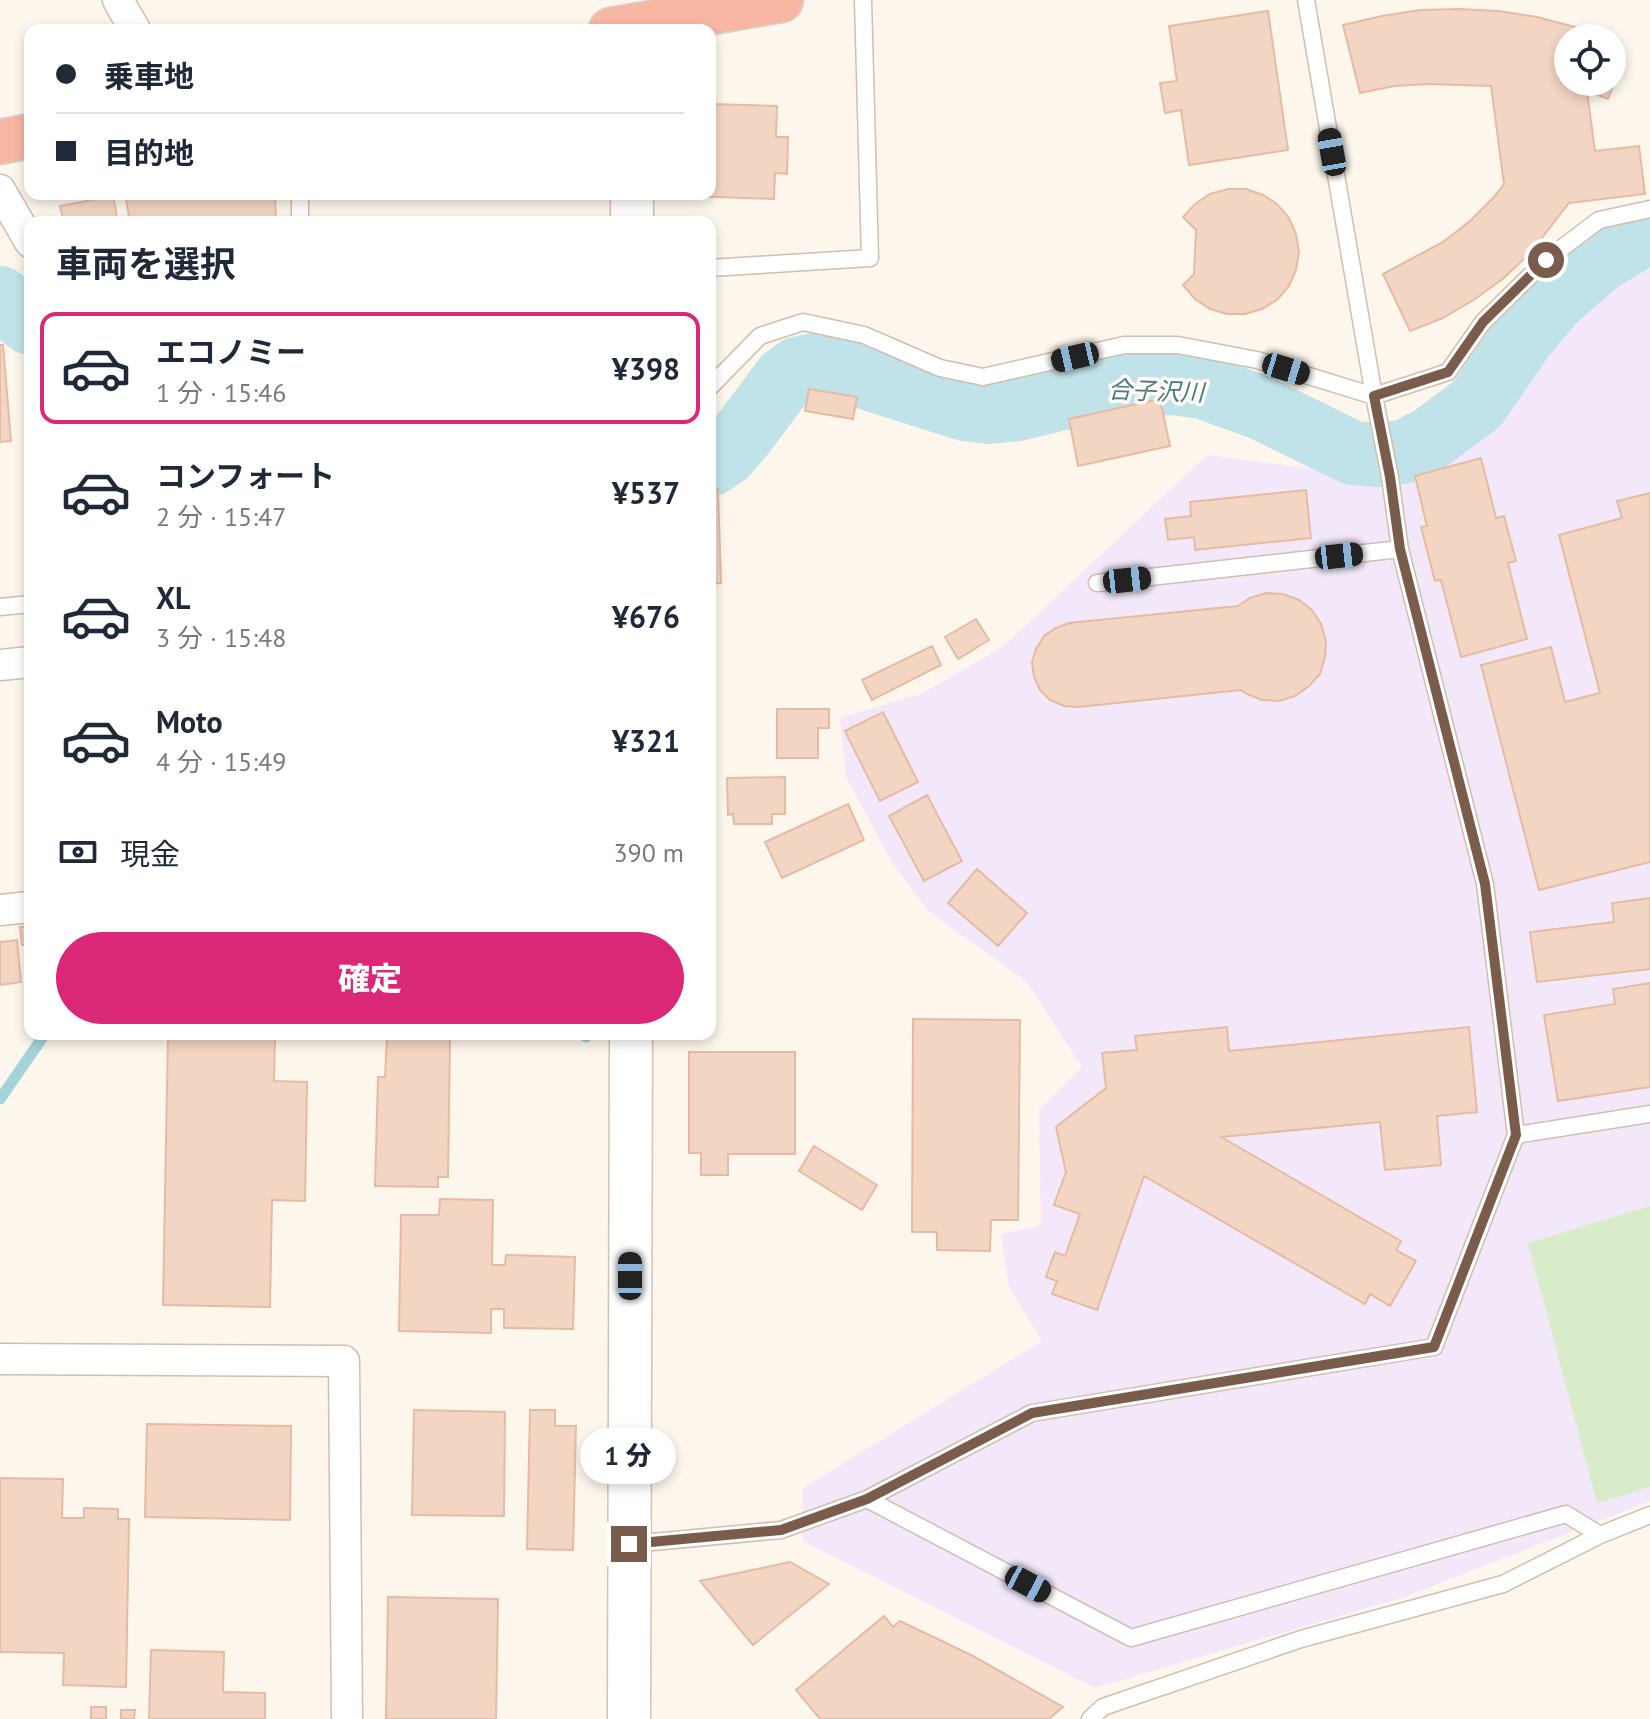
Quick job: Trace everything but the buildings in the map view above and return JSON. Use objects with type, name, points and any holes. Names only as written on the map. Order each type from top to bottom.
[{"type":"highway","points":[[632,24],[781,0]]},
{"type":"highway","points":[[0,142],[24,137]]},
{"type":"street","points":[[118,0],[132,24]]},
{"type":"street","points":[[0,190],[24,232]]},
{"type":"street","points":[[0,665],[24,663]]},
{"type":"street","points":[[0,910],[24,908]]},
{"type":"street","points":[[629,1719],[631,1040]]},
{"type":"street","points":[[0,1359],[344,1361],[347,1719]]},
{"type":"lane","points":[[716,268],[870,258],[863,0]]},
{"type":"lane","points":[[629,1544],[781,1530],[867,1499],[1032,1413],[1434,1347],[1516,1135],[1485,884],[1400,549],[1306,0]]},
{"type":"lane","points":[[716,381],[760,336],[803,322],[864,335],[940,368],[983,377],[1124,345],[1178,345],[1257,360],[1374,396],[1448,372],[1483,322],[1546,260],[1599,220],[1650,209]]},
{"type":"lane","points":[[1097,583],[1400,549]]},
{"type":"lane","points":[[0,607],[24,605]]},
{"type":"lane","points":[[1516,1135],[1650,1114]]},
{"type":"lane","points":[[867,1499],[1131,1638],[1566,1514],[1600,1535]]},
{"type":"lane","points":[[1090,1719],[1103,1707],[1301,1639],[1503,1584],[1600,1535],[1650,1515]]},
{"type":"shaded area","points":[[1650,259],[1650,1501],[1402,1598],[1095,1688],[803,1541],[803,1488],[1042,1341],[1009,1287],[1001,1234],[1041,1225],[1039,1110],[1082,1067],[1027,982],[928,911],[893,864],[846,777],[840,718],[923,693],[1004,646],[1207,455],[1358,475],[1495,419],[1611,269]]},
{"type":"green space","points":[[1650,1206],[1650,1487],[1597,1503],[1528,1243]]},
{"type":"waterway","name":"合子沢川","points":[[716,461],[743,434],[785,378],[797,369],[814,365],[845,371],[965,409],[990,412],[1018,409],[1117,385],[1171,383],[1203,387],[1259,407],[1353,453],[1379,455],[1406,451],[1431,438],[1477,404],[1523,337],[1555,299],[1599,261],[1638,237],[1650,234]]},
{"type":"waterway","name":"合子沢川","points":[[0,298],[24,318]]},
{"type":"waterway","points":[[0,1099],[41,1040]]},
{"type":"route","points":[[629,1544],[781,1530],[867,1499],[1032,1413],[1434,1347],[1516,1135],[1485,884],[1400,549],[1374,396],[1448,372],[1483,322],[1546,260]]}]
